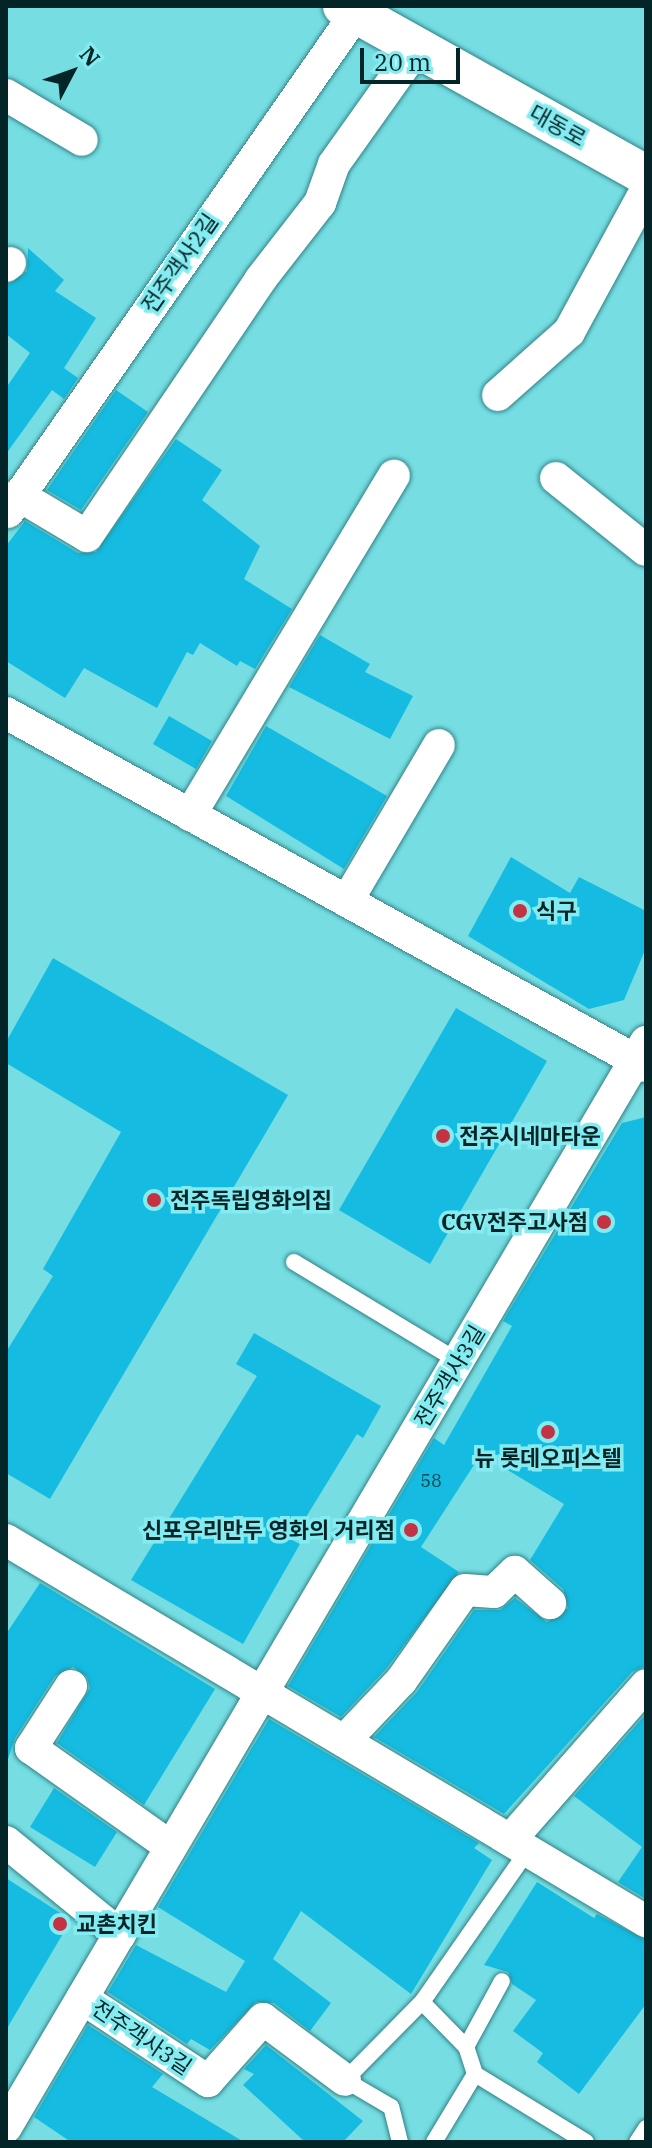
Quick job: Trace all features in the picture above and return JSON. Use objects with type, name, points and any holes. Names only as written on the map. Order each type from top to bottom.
[{"type":"street","name":"대동로","points":[[353,8],[646,175]]},
{"type":"street","name":"전주객사2길","points":[[12,505],[353,8]]},
{"type":"street","points":[[12,505],[87,536],[260,280],[320,203],[334,164],[417,47]]},
{"type":"street","points":[[6,95],[82,140]]},
{"type":"street","points":[[498,395],[569,332],[646,190]]},
{"type":"street","points":[[6,713],[190,815],[394,476]]},
{"type":"street","points":[[556,478],[646,550]]},
{"type":"street","points":[[347,901],[439,745]]},
{"type":"street","name":"전주객사3길","points":[[32,2142],[6,2126],[458,1361],[643,1056],[190,815]]},
{"type":"street","points":[[6,1540],[646,1921]]},
{"type":"street","points":[[344,1741],[401,1681],[465,1590],[494,1592],[515,1572],[550,1603]]},
{"type":"street","points":[[519,1845],[646,1685]]},
{"type":"street","points":[[71,1686],[31,1748],[171,1847]]},
{"type":"street","points":[[6,1842],[120,1935]]},
{"type":"street","name":"전주객사3길","points":[[82,1998],[208,2081],[263,2019],[345,2080]]},
{"type":"lane","points":[[294,1262],[458,1361]]},
{"type":"lane","points":[[400,2142],[391,2107],[345,2080],[422,2002],[519,1845]]},
{"type":"lane","points":[[466,2047],[502,1981]]},
{"type":"lane","points":[[422,2002],[466,2047],[475,2074],[586,2142]]},
{"type":"lane","points":[[434,2142],[475,2074]]},
{"type":"lane","points":[[637,2142],[646,2128]]},
{"type":"building","points":[[28,248],[64,280],[55,291],[96,318],[64,368],[78,378],[64,399],[52,390],[6,454],[6,388],[30,353],[6,334],[6,285],[27,271]]},
{"type":"building","points":[[116,390],[148,412],[81,510],[47,490]]},
{"type":"building","points":[[176,439],[222,470],[202,500],[260,546],[244,579],[292,609],[255,669],[240,661],[237,666],[200,643],[193,655],[187,652],[157,708],[84,668],[65,698],[6,661],[6,546],[25,521],[78,553],[96,552]]},
{"type":"building","points":[[320,635],[370,664],[365,672],[413,696],[390,739],[289,687]]},
{"type":"building","points":[[169,716],[212,741],[196,769],[153,744]]},
{"type":"building","points":[[266,726],[387,796],[344,869],[226,796]]},
{"type":"building","points":[[511,857],[570,893],[579,877],[646,911],[646,948],[624,1000],[589,1009],[468,936]]},
{"type":"building","name":"전주독립영화의집","points":[[53,958],[288,1095],[50,1499],[6,1473],[6,1352],[53,1276],[43,1269],[121,1132],[6,1063],[6,1042]]},
{"type":"building","name":"전주시네마타운","points":[[456,1008],[547,1061],[430,1264],[339,1210]]},
{"type":"building","points":[[646,1117],[646,1666],[632,1672],[504,1814],[374,1737],[417,1692],[474,1610],[500,1610],[515,1598],[547,1622],[568,1608],[563,1589],[530,1560],[564,1504],[481,1454],[421,1547],[459,1572],[386,1669],[341,1717],[288,1686],[434,1438],[444,1445],[512,1326],[503,1321],[622,1123]]},
{"type":"building","points":[[254,1333],[381,1406],[363,1438],[357,1434],[292,1540],[300,1544],[243,1644],[131,1580],[257,1376],[236,1364]]},
{"type":"building","points":[[40,1583],[215,1689],[144,1805],[57,1743],[90,1688],[87,1677],[73,1667],[55,1676],[15,1738],[6,1765],[6,1634]]},
{"type":"building","points":[[646,1714],[646,1899],[618,1882],[642,1847],[574,1796]]},
{"type":"building","points":[[269,1719],[479,1843],[474,1848],[492,1860],[411,1994],[301,1911],[273,1959],[331,2003],[310,2031],[274,2003],[256,2002],[210,2050],[191,2039],[187,2044],[108,1992],[136,1945],[226,1992],[245,1961],[158,1907]]},
{"type":"building","points":[[54,1788],[117,1832],[95,1867],[30,1827]]},
{"type":"building","points":[[6,1878],[71,1920],[6,2030]]},
{"type":"building","points":[[537,1882],[594,1918],[597,1914],[646,1940],[646,2004],[579,2094],[537,2062],[543,2053],[513,2031],[536,2000],[512,1984],[508,1972],[484,1965]]},
{"type":"building","points":[[88,2025],[163,2074],[152,2087],[244,2142],[71,2142],[34,2117]]},
{"type":"building","points":[[266,2045],[363,2121],[343,2142],[305,2142],[243,2085],[254,2074],[244,2069]]},
{"type":"place","name":"식구","points":[[520,911]]},
{"type":"place","name":"전주시네마타운","points":[[443,1136]]},
{"type":"place","name":"전주독립영화의집","points":[[154,1200]]},
{"type":"place","name":"CGV전주고사점","points":[[604,1222]]},
{"type":"place","name":"뉴 롯데오피스텔","points":[[548,1432]]},
{"type":"place","name":"신포우리만두 영화의 거리점","points":[[411,1530]]},
{"type":"place","name":"교촌치킨","points":[[60,1924]]}]
